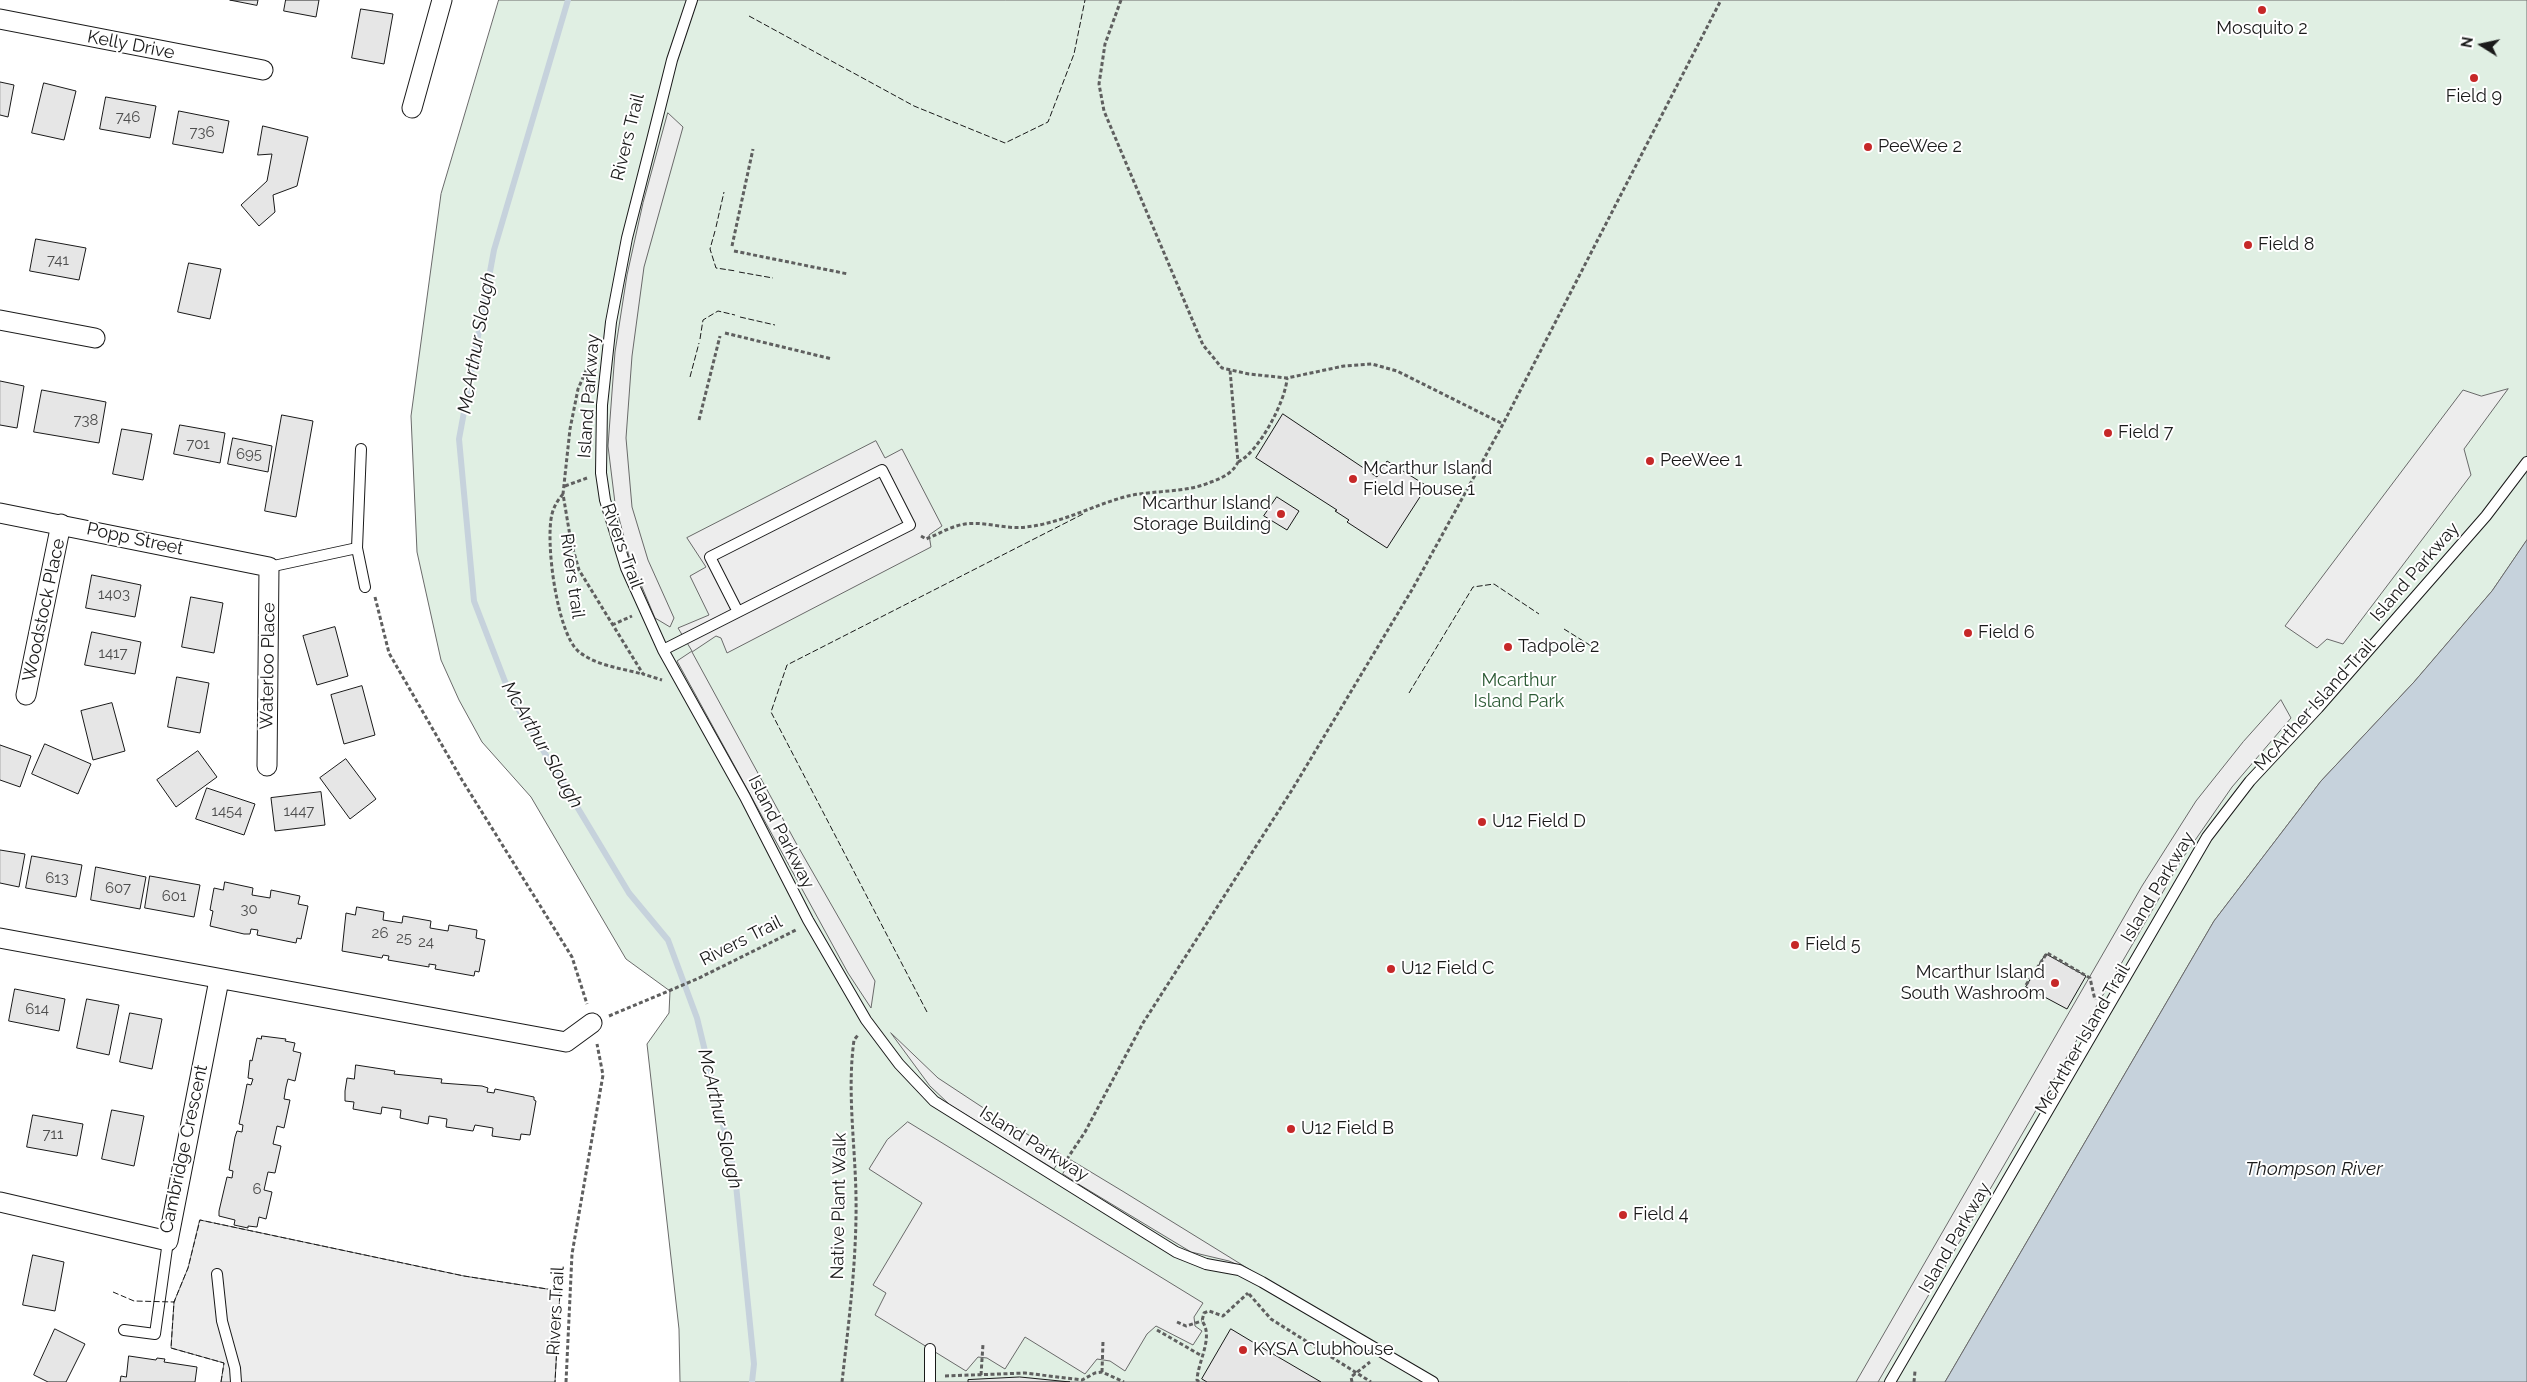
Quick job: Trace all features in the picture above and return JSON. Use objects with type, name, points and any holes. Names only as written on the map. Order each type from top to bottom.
[{"type":"street","points":[[412,108],[442,0]]},
{"type":"street","name":"Kelly Drive","points":[[0,19],[263,70]]},
{"type":"street","points":[[0,320],[95,338]]},
{"type":"street","name":"Popp Street","points":[[0,513],[270,567]]},
{"type":"street","name":"Woodstock Place","points":[[26,696],[61,524]]},
{"type":"street","name":"Waterloo Place","points":[[267,766],[270,567]]},
{"type":"street","points":[[0,938],[219,980],[566,1042],[592,1023]]},
{"type":"street","name":"Cambridge Crescent","points":[[0,1202],[168,1241],[219,980]]},
{"type":"lane","name":"Island Parkway","points":[[692,0],[672,60],[627,238],[611,322],[601,413],[601,473],[605,500],[626,568],[663,650],[745,797],[808,920],[866,1020],[899,1064],[934,1101],[1176,1252],[1206,1264],[1239,1270],[1434,1382]]},
{"type":"lane","points":[[361,449],[357,548],[365,588]]},
{"type":"lane","name":"Island Parkway","points":[[1890,1382],[2207,837],[2250,781],[2318,708],[2486,516],[2527,462]]},
{"type":"lane","points":[[663,650],[910,525],[882,470],[710,557],[738,612]]},
{"type":"lane","points":[[270,567],[357,548]]},
{"type":"lane","points":[[124,1330],[155,1334],[168,1241]]},
{"type":"lane","points":[[217,1274],[222,1321],[235,1368],[236,1382]]},
{"type":"lane","points":[[930,1349],[930,1379]]},
{"type":"path","points":[[1121,0],[1105,44],[1099,84],[1104,111],[1203,345],[1222,368],[1288,378],[1344,366],[1372,364],[1397,371],[1503,424]]},
{"type":"path","points":[[1056,1176],[1085,1132],[1143,1023],[1292,790],[1412,588],[1503,424],[1721,0]]},
{"type":"path","points":[[732,246],[754,149]]},
{"type":"path","points":[[734,251],[848,274]]},
{"type":"path","points":[[724,334],[832,358]]},
{"type":"path","points":[[699,420],[720,336]]},
{"type":"path","points":[[591,374],[593,356]]},
{"type":"path","name":"Rivers trail","points":[[590,362],[578,389],[565,458],[563,494],[571,542],[579,570],[643,674]]},
{"type":"path","points":[[1230,370],[1238,462]]},
{"type":"path","points":[[910,525],[926,539],[966,524],[1012,528],[1046,524],[1068,519],[1128,496],[1210,483],[1234,469],[1238,462],[1249,453],[1281,406],[1288,378]]},
{"type":"path","name":"Rivers Trail","points":[[588,469],[590,487]]},
{"type":"path","points":[[564,486],[589,478]]},
{"type":"path","name":"Rivers trail","points":[[563,494],[556,502],[552,514],[551,535],[555,576],[564,626],[572,644],[588,657],[602,664],[665,680],[661,673]]},
{"type":"path","name":"Rivers Trail","points":[[375,596],[389,653],[462,780],[572,957],[592,1023],[603,1075],[572,1254],[566,1382]]},
{"type":"path","name":"Rivers Trail","points":[[612,625],[634,615],[637,622]]},
{"type":"path","name":"Rivers Trail","points":[[592,1023],[697,979],[798,928]]},
{"type":"path","points":[[2026,985],[2047,953],[2090,978],[2096,1004],[2104,1012]]},
{"type":"path","name":"Native Plant Walk","points":[[842,1382],[851,1300],[855,1216],[850,1080],[854,1040],[860,1031]]},
{"type":"path","points":[[1199,1382],[1197,1380],[1197,1372],[1207,1333],[1202,1321],[1206,1312],[1223,1316],[1248,1293]]},
{"type":"path","points":[[1177,1322],[1186,1326],[1202,1321]]},
{"type":"path","points":[[1157,1330],[1202,1356]]},
{"type":"path","points":[[1102,1372],[1103,1340]]},
{"type":"path","points":[[981,1376],[983,1344]]},
{"type":"path","points":[[1352,1382],[1351,1377],[1382,1352]]},
{"type":"path","points":[[1914,1382],[1916,1370]]},
{"type":"path","points":[[930,1379],[1025,1373],[1082,1380],[1102,1372],[1124,1382]]},
{"type":"green space","name":"Mcarthur Island Park","points":[[499,0],[2527,0],[2527,540],[2492,591],[2414,682],[2321,781],[2214,921],[1945,1382],[680,1382],[679,1329],[647,1044],[669,1013],[670,991],[626,959],[531,797],[482,742],[459,700],[441,660],[417,552],[411,416],[441,194]]},
{"type":"shaded area","points":[[668,113],[683,127],[644,267],[632,356],[626,438],[632,507],[648,560],[674,618],[670,627],[655,618],[629,556],[615,503],[608,446],[615,352],[627,275],[643,203]]},
{"type":"shaded area","points":[[2508,389],[2464,449],[2471,475],[2343,644],[2327,639],[2317,648],[2285,626],[2463,390],[2481,396]]},
{"type":"shaded area","points":[[876,441],[885,458],[902,449],[942,526],[929,535],[931,547],[727,653],[721,638],[716,636],[692,652],[796,843],[875,981],[871,1008],[848,973],[677,661],[692,651],[678,628],[709,615],[690,576],[706,567],[687,538]]},
{"type":"shaded area","points":[[2281,700],[2291,718],[2232,787],[2182,859],[1878,1382],[1856,1382],[2142,886],[2196,801],[2243,742]]},
{"type":"shaded area","points":[[891,1033],[938,1078],[1062,1155],[1054,1169],[950,1105],[930,1086]]},
{"type":"shaded area","points":[[908,1122],[1203,1303],[1194,1317],[1195,1326],[1202,1331],[1193,1345],[1156,1326],[1147,1334],[1125,1371],[1110,1361],[1097,1359],[1085,1374],[1025,1337],[1005,1369],[987,1358],[978,1357],[966,1371],[875,1315],[886,1293],[873,1285],[922,1203],[869,1169],[887,1140]]},
{"type":"shaded area","points":[[1071,1160],[1252,1271],[1229,1261],[1191,1252],[1080,1185],[1063,1174]]},
{"type":"shaded area","points":[[200,1220],[464,1276],[560,1291],[555,1382],[221,1382],[224,1363],[171,1348],[174,1302],[188,1268]]},
{"type":"water","name":"Thompson River","points":[[2527,540],[2527,1382],[1945,1382],[2214,921],[2321,781],[2414,682],[2492,591]]},
{"type":"building","points":[[230,0],[258,0],[257,5]]},
{"type":"building","points":[[286,0],[319,0],[316,17],[284,11]]},
{"type":"building","points":[[361,9],[393,14],[384,64],[352,58]]},
{"type":"building","points":[[0,82],[14,85],[8,117],[0,115]]},
{"type":"building","points":[[44,83],[76,91],[64,140],[32,133]]},
{"type":"building","points":[[106,97],[156,106],[150,138],[100,129]]},
{"type":"building","points":[[179,111],[229,121],[223,153],[173,144]]},
{"type":"building","points":[[263,126],[308,137],[297,186],[273,195],[275,212],[259,226],[241,205],[267,181],[272,154],[258,155]]},
{"type":"building","points":[[36,239],[86,248],[79,280],[30,271]]},
{"type":"building","points":[[189,263],[221,269],[210,319],[178,312]]},
{"type":"building","points":[[0,381],[24,386],[17,428],[0,425]]},
{"type":"building","points":[[42,390],[106,402],[99,443],[34,432]]},
{"type":"building","name":"Mcarthur Island Field House 1","points":[[1283,414],[1377,477],[1387,461],[1427,486],[1387,548],[1347,522],[1349,520],[1335,511],[1337,510],[1256,458]]},
{"type":"building","points":[[282,415],[313,421],[296,517],[265,511]]},
{"type":"building","points":[[180,425],[225,433],[220,463],[174,454]]},
{"type":"building","points":[[122,429],[152,434],[143,480],[113,474]]},
{"type":"building","points":[[233,438],[272,446],[268,472],[228,464]]},
{"type":"building","name":"Mcarthur Island Storage Building","points":[[1277,497],[1299,511],[1287,530],[1264,516]]},
{"type":"building","points":[[92,575],[141,585],[135,617],[86,608]]},
{"type":"building","points":[[191,597],[223,603],[214,653],[182,647]]},
{"type":"building","points":[[335,627],[348,676],[317,685],[303,636]]},
{"type":"building","points":[[92,632],[141,642],[135,674],[85,665]]},
{"type":"building","points":[[177,677],[209,683],[200,733],[168,727]]},
{"type":"building","points":[[362,686],[375,735],[344,744],[331,695]]},
{"type":"building","points":[[112,703],[125,751],[93,760],[81,711]]},
{"type":"building","points":[[45,744],[91,764],[78,794],[32,774]]},
{"type":"building","points":[[0,745],[31,756],[20,787],[0,780]]},
{"type":"building","points":[[198,751],[217,777],[176,807],[157,780]]},
{"type":"building","points":[[346,759],[376,799],[350,819],[320,778]]},
{"type":"building","points":[[207,788],[255,804],[244,835],[196,819]]},
{"type":"building","points":[[321,792],[325,825],[275,831],[271,798]]},
{"type":"building","points":[[0,850],[25,854],[19,887],[0,883]]},
{"type":"building","points":[[32,856],[82,865],[76,897],[26,888]]},
{"type":"building","points":[[96,867],[146,877],[140,909],[91,900]]},
{"type":"building","points":[[150,876],[200,885],[194,917],[145,908]]},
{"type":"building","points":[[225,882],[253,888],[252,895],[270,898],[271,890],[300,896],[298,904],[308,906],[301,939],[297,938],[296,943],[257,935],[258,930],[251,929],[250,934],[244,934],[210,926],[213,911],[210,910],[214,888],[223,890]]},
{"type":"building","points":[[357,907],[384,912],[383,920],[402,923],[403,916],[431,921],[430,928],[448,931],[449,925],[477,930],[476,938],[485,940],[479,972],[475,971],[474,976],[435,969],[436,965],[429,964],[429,967],[388,960],[389,956],[383,955],[382,958],[342,951],[346,913],[355,915]]},
{"type":"building","name":"Mcarthur Island South Washroom","points":[[2046,954],[2086,976],[2067,1009],[2026,987]]},
{"type":"building","points":[[15,989],[65,999],[59,1031],[9,1021]]},
{"type":"building","points":[[87,999],[119,1005],[109,1055],[77,1048]]},
{"type":"building","points":[[130,1013],[162,1019],[152,1069],[120,1062]]},
{"type":"building","points":[[262,1036],[286,1039],[285,1041],[295,1043],[293,1051],[301,1053],[295,1081],[288,1079],[286,1087],[284,1099],[290,1100],[284,1128],[277,1126],[273,1144],[281,1146],[275,1173],[268,1172],[264,1190],[272,1192],[266,1219],[259,1217],[257,1227],[248,1226],[248,1228],[234,1225],[235,1220],[219,1216],[219,1211],[227,1177],[232,1178],[233,1171],[229,1170],[237,1131],[242,1132],[243,1125],[239,1124],[247,1084],[251,1085],[253,1079],[248,1078],[250,1060],[252,1061],[257,1038],[261,1039]]},
{"type":"building","points":[[356,1065],[395,1071],[394,1074],[442,1079],[441,1083],[482,1086],[488,1088],[487,1092],[494,1093],[495,1089],[534,1097],[536,1101],[530,1135],[521,1134],[520,1140],[492,1136],[493,1128],[475,1125],[473,1131],[446,1127],[447,1119],[429,1116],[428,1124],[400,1118],[401,1110],[382,1107],[381,1114],[353,1109],[354,1102],[345,1101],[345,1091],[347,1078],[354,1079]]},
{"type":"building","points":[[112,1110],[144,1116],[134,1166],[102,1159]]},
{"type":"building","points":[[33,1115],[83,1124],[77,1156],[27,1147]]},
{"type":"building","points":[[33,1255],[64,1262],[55,1311],[23,1305]]},
{"type":"building","points":[[55,1329],[85,1344],[66,1382],[48,1382],[34,1375]]},
{"type":"building","name":"KYSA Clubhouse","points":[[1231,1329],[1321,1382],[1207,1382],[1202,1379]]},
{"type":"building","points":[[129,1356],[156,1360],[157,1358],[165,1359],[164,1362],[197,1367],[195,1382],[120,1382],[121,1376],[126,1377]]},
{"type":"building","points":[[1020,1377],[1070,1382],[968,1382],[968,1380]]},
{"type":"waterway","name":"McArthur Slough","points":[[568,0],[494,250],[459,439],[474,601],[511,697],[629,893],[668,940],[697,1018],[735,1175],[754,1364],[752,1382]]},
{"type":"fence","points":[[749,16],[914,106],[1005,143],[1048,122],[1074,54],[1085,0]]},
{"type":"fence","points":[[716,227],[724,192]]},
{"type":"fence","points":[[715,231],[710,249],[716,268],[736,271]]},
{"type":"fence","points":[[739,272],[773,278]]},
{"type":"fence","points":[[700,339],[703,320],[718,311],[735,315]]},
{"type":"fence","points":[[740,317],[775,325]]},
{"type":"fence","points":[[690,377],[699,343]]},
{"type":"fence","points":[[927,1012],[771,712],[787,665],[1083,514]]},
{"type":"fence","points":[[1409,693],[1473,587],[1494,584],[1539,614]]},
{"type":"fence","points":[[1564,629],[1596,649]]},
{"type":"fence","points":[[221,1382],[224,1363],[171,1348],[174,1302],[188,1268],[200,1220],[464,1276],[560,1291],[555,1382]]},
{"type":"fence","points":[[113,1292],[134,1301],[174,1302],[175,1300]]},
{"type":"place","name":"Mosquito 2","points":[[2262,10]]},
{"type":"place","name":"Field 9","points":[[2474,78]]},
{"type":"place","name":"PeeWee 2","points":[[1868,147]]},
{"type":"place","name":"Field 8","points":[[2248,245]]},
{"type":"place","name":"Field 7","points":[[2108,433]]},
{"type":"place","name":"PeeWee 1","points":[[1650,461]]},
{"type":"place","name":"Mcarthur Island Field House 1","points":[[1353,479]]},
{"type":"place","name":"Mcarthur Island Storage Building","points":[[1281,514]]},
{"type":"place","name":"Field 6","points":[[1968,633]]},
{"type":"place","name":"Tadpole 2","points":[[1508,647]]},
{"type":"place","name":"U12 Field D","points":[[1482,822]]},
{"type":"place","name":"Field 5","points":[[1795,945]]},
{"type":"place","name":"U12 Field C","points":[[1391,969]]},
{"type":"place","name":"Mcarthur Island South Washroom","points":[[2055,983]]},
{"type":"place","name":"U12 Field B","points":[[1291,1129]]},
{"type":"place","name":"Field 4","points":[[1623,1215]]},
{"type":"place","name":"KYSA Clubhouse","points":[[1243,1350]]}]
